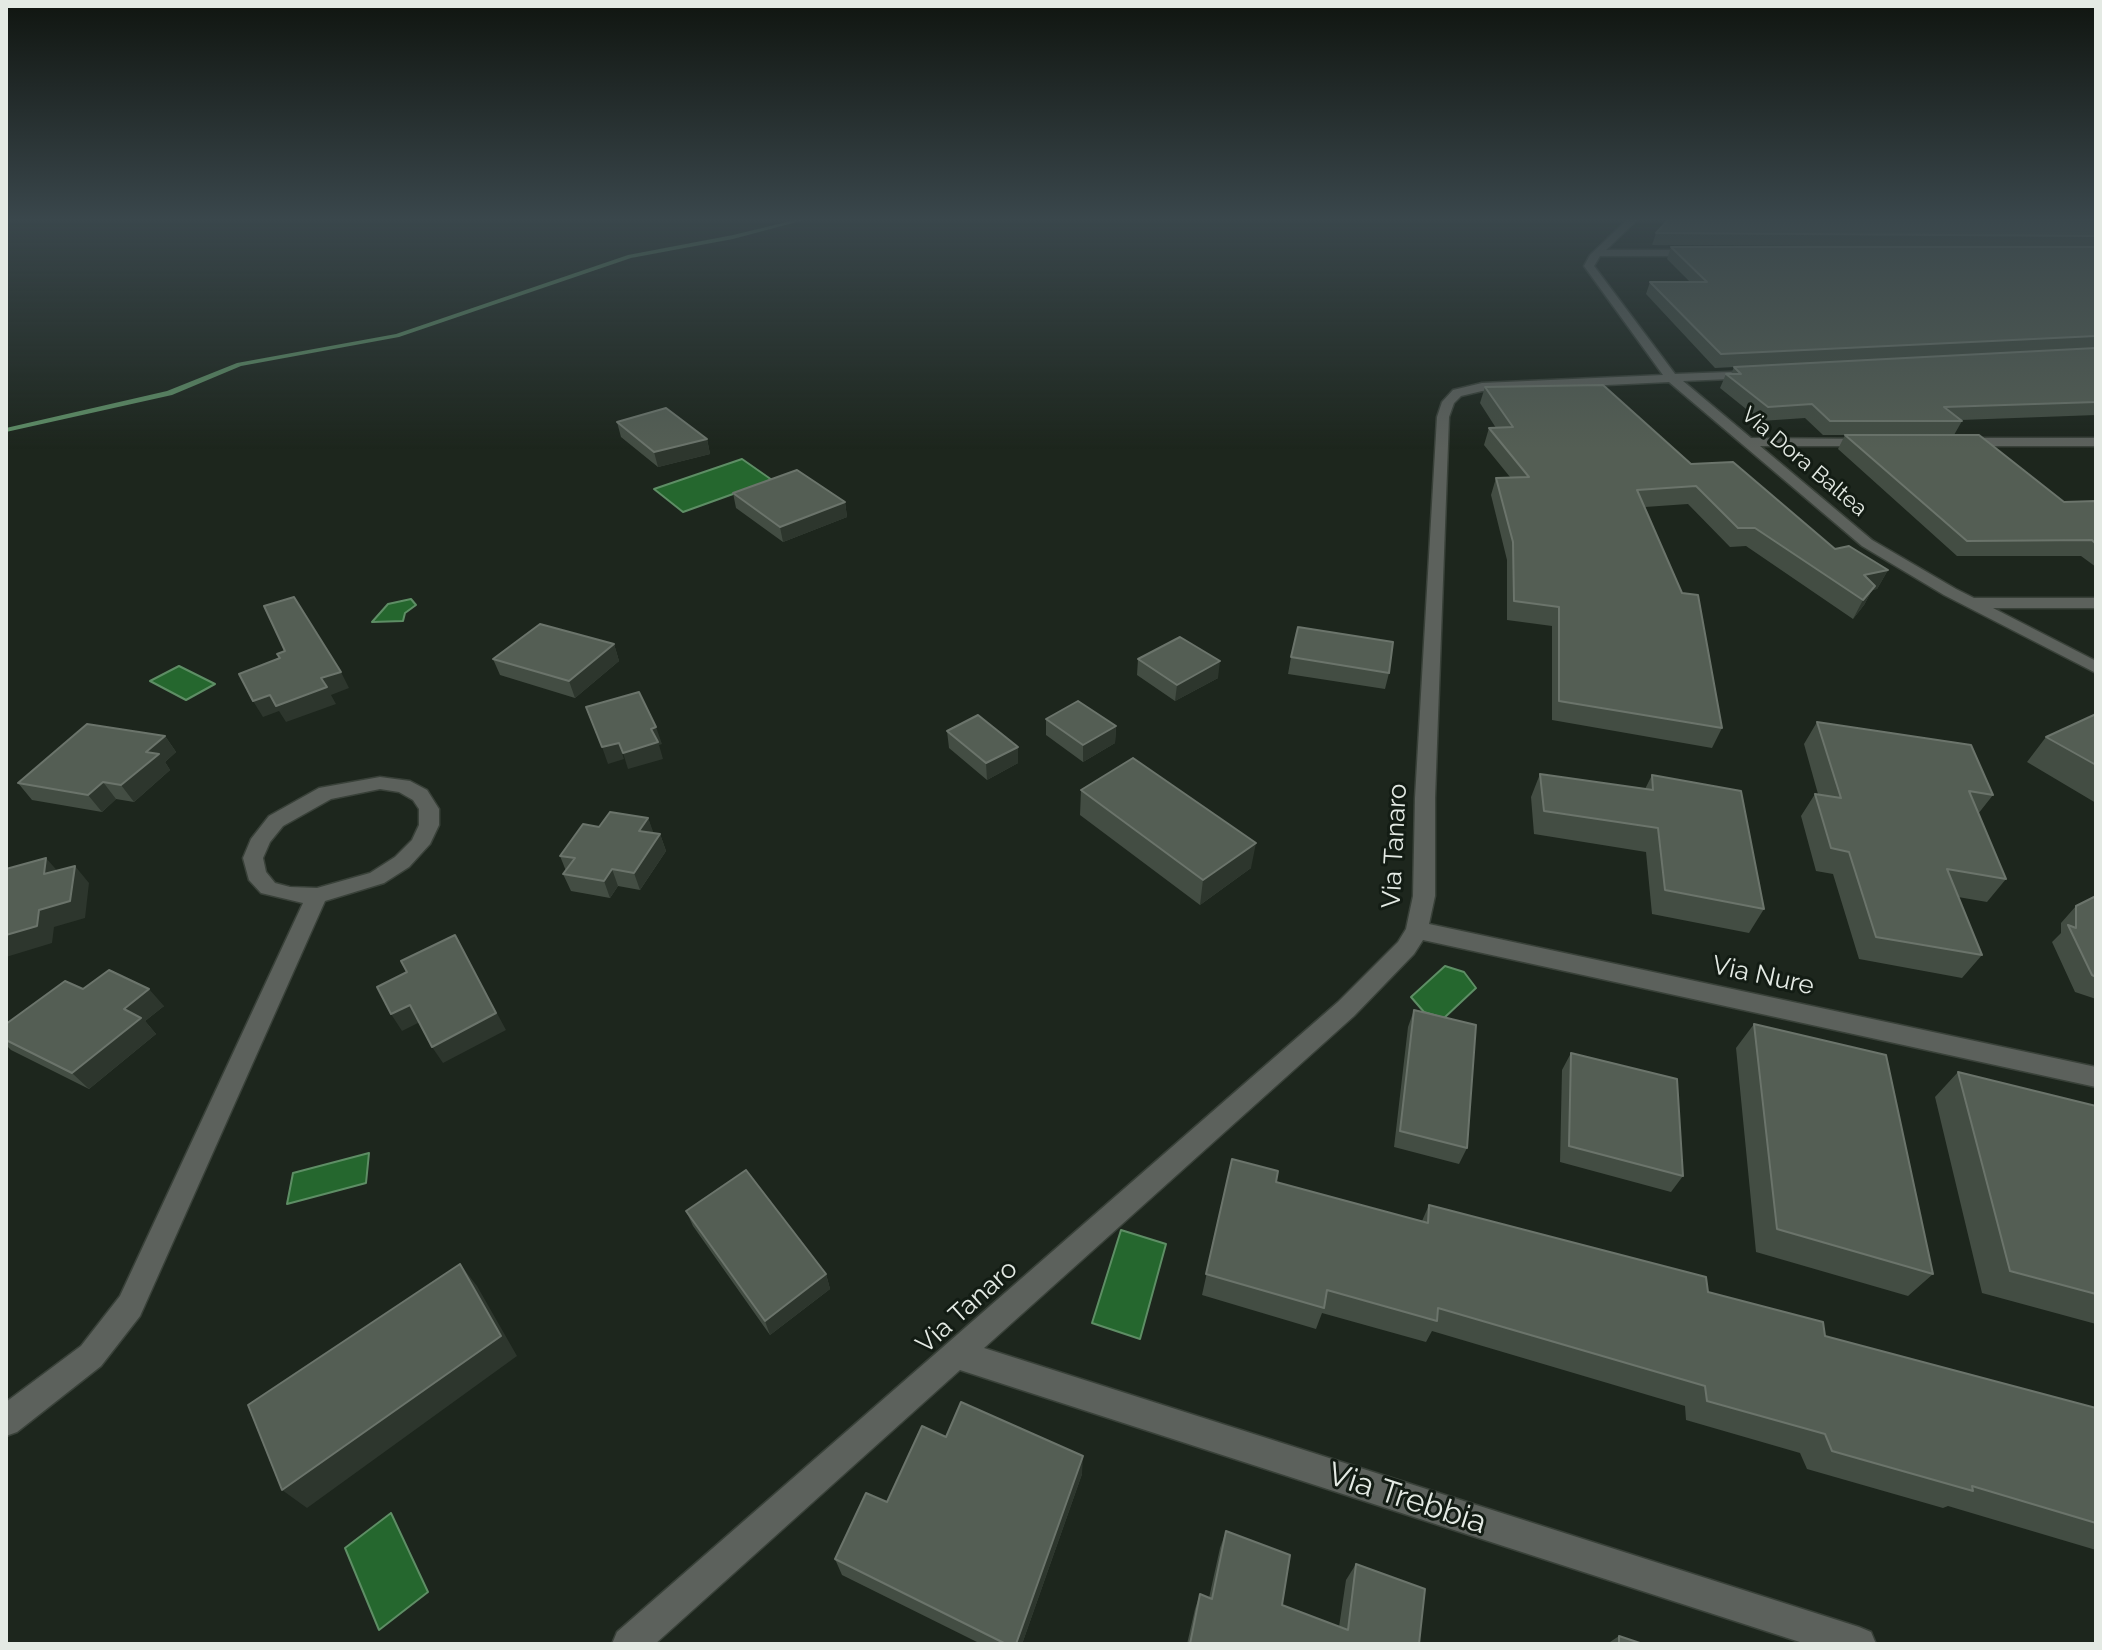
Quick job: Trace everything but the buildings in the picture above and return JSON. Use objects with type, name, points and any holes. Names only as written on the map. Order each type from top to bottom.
[{"type":"street","name":"Via Dora Baltea","points":[[1609,295],[1672,378],[1867,543],[1970,603],[2096,668]]},
{"type":"street","name":"Via Tanaro","points":[[629,1644],[1346,1009],[1386,972],[1417,930],[1424,896],[1425,798],[1446,405],[1457,393],[1482,387],[1782,372]]},
{"type":"street","points":[[1746,442],[1874,442]]},
{"type":"street","points":[[1953,442],[2096,442]]},
{"type":"street","points":[[1970,603],[2096,603]]},
{"type":"street","points":[[6,1421],[91,1356],[130,1306],[317,896],[377,878],[402,862],[420,844],[429,825],[429,809],[420,795],[392,785],[354,785],[313,799],[276,821],[261,839],[253,858],[256,875],[268,888],[290,895],[317,896]]},
{"type":"street","name":"Via Nure","points":[[1417,930],[2096,1077]]},
{"type":"street","name":"Via Trebbia","points":[[956,1354],[1859,1644]]},
{"type":"shaded area","points":[[742,459],[772,480],[683,512],[654,489]]},
{"type":"shaded area","points":[[411,599],[416,605],[405,613],[403,621],[372,622],[388,604]]},
{"type":"shaded area","points":[[179,666],[215,684],[186,700],[150,681]]},
{"type":"shaded area","points":[[1445,966],[1464,972],[1476,988],[1444,1018],[1424,1012],[1411,997]]},
{"type":"shaded area","points":[[369,1153],[366,1183],[287,1204],[293,1173]]},
{"type":"shaded area","points":[[1121,1230],[1166,1244],[1140,1339],[1092,1323]]},
{"type":"shaded area","points":[[391,1513],[428,1592],[379,1630],[345,1548]]},
{"type":"waterway","points":[[6,430],[169,393],[239,364],[397,336],[516,295]]}]
